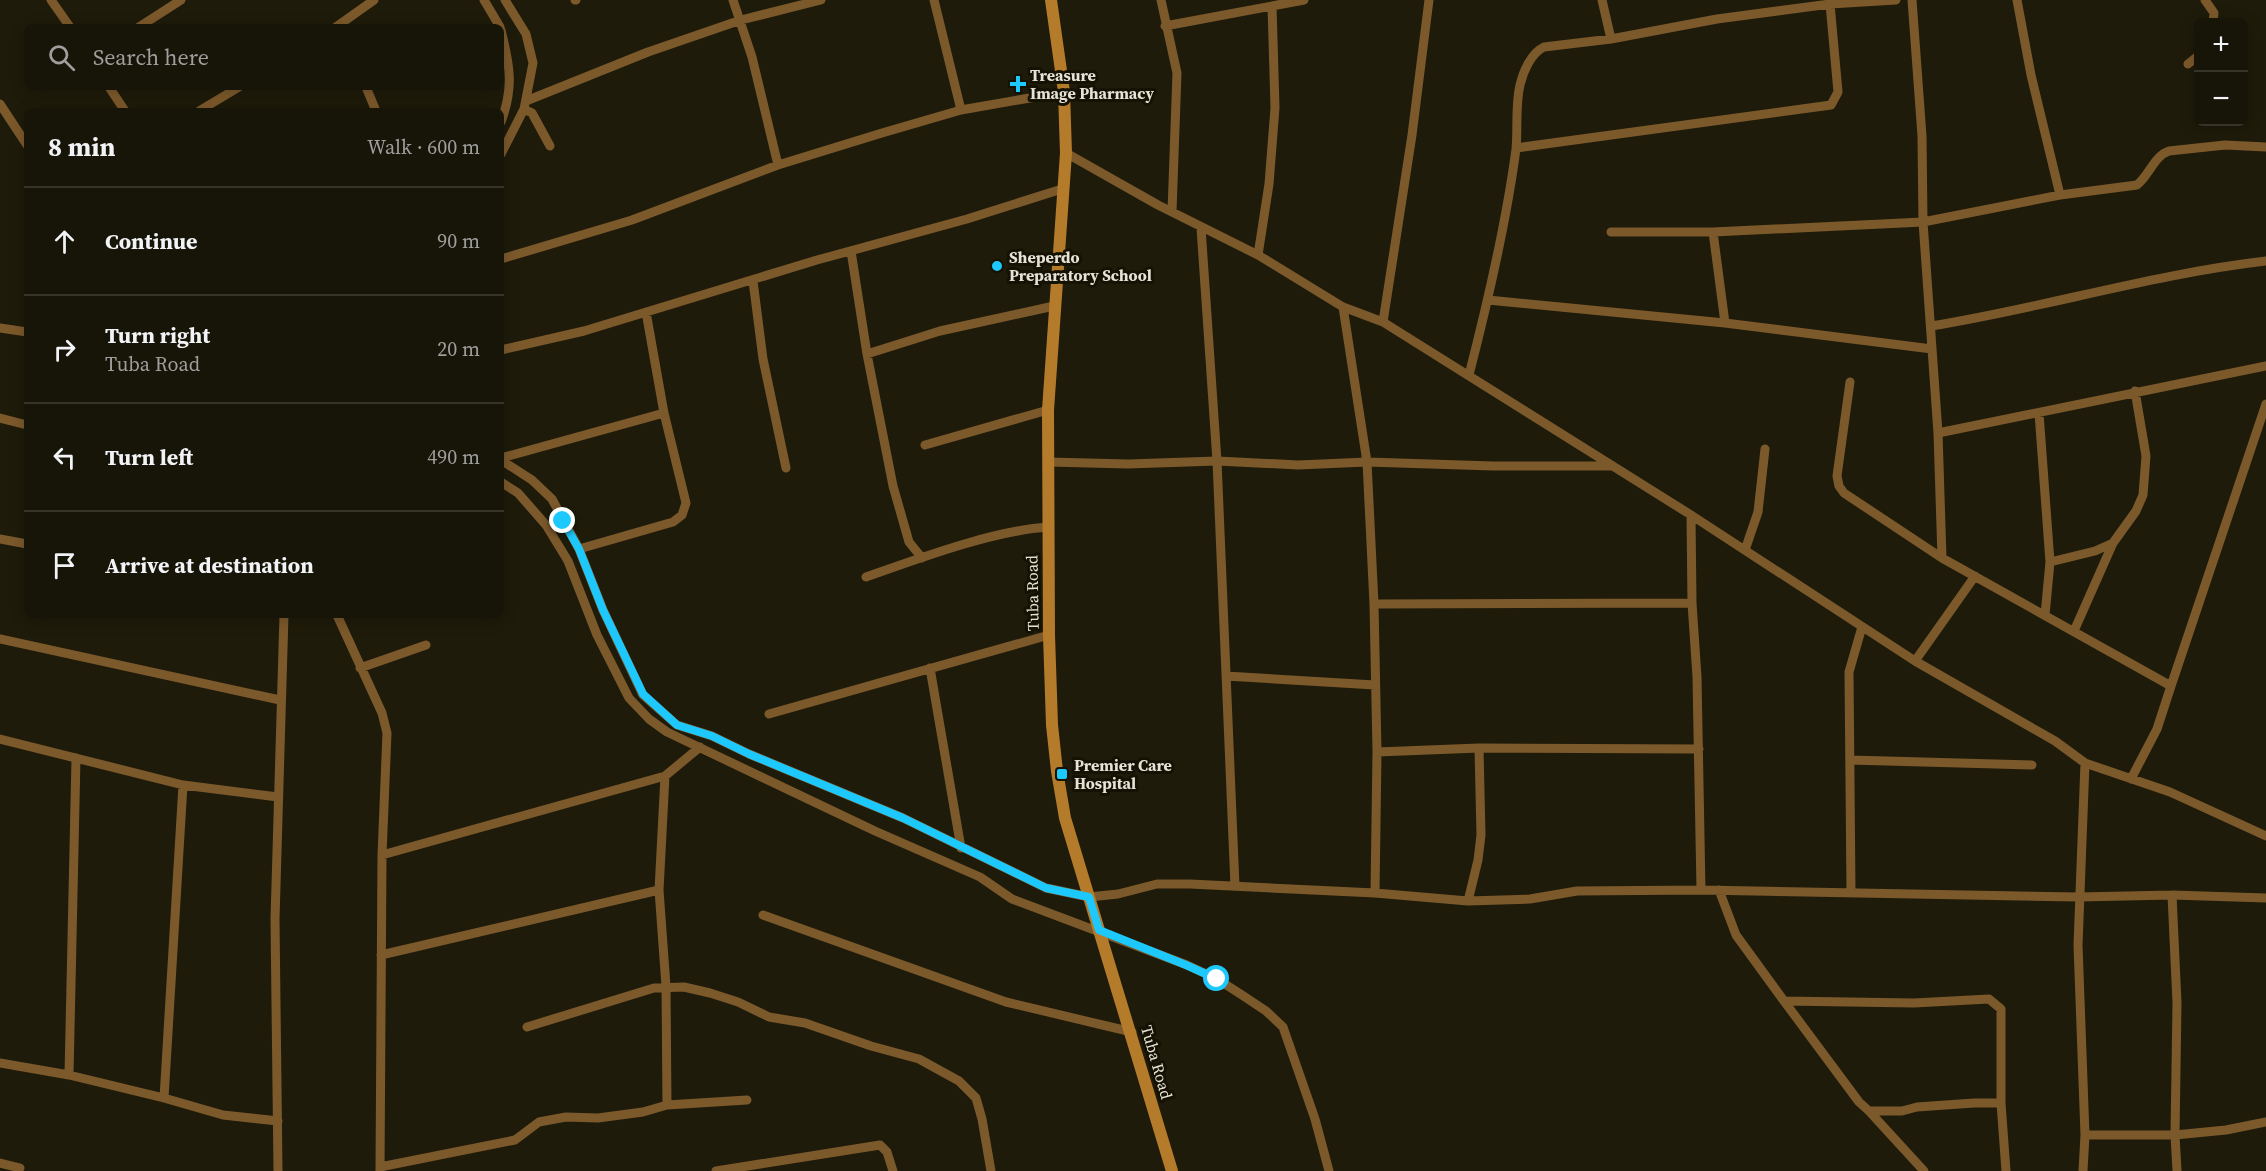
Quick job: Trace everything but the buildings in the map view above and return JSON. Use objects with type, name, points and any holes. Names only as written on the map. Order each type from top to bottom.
[{"type":"street","points":[[51,0],[68,24]]},
{"type":"street","points":[[144,24],[181,0]]},
{"type":"street","points":[[342,24],[374,0]]},
{"type":"street","points":[[484,0],[499,24]]},
{"type":"street","points":[[504,148],[525,105],[533,63],[526,34],[505,0]]},
{"type":"street","points":[[733,0],[752,57],[778,165]]},
{"type":"street","points":[[525,105],[648,52],[741,20],[821,0]]},
{"type":"street","points":[[934,0],[961,110]]},
{"type":"street","name":"Tuba Road","points":[[1051,0],[1064,92],[1066,153],[1048,410],[1049,635],[1052,725],[1065,818],[1132,1032],[1169,1171]]},
{"type":"street","points":[[1161,0],[1177,73],[1172,212]]},
{"type":"street","points":[[1165,26],[1304,0]]},
{"type":"street","points":[[1383,322],[1412,135],[1429,0]]},
{"type":"street","points":[[1602,0],[1611,39]]},
{"type":"street","points":[[1469,375],[1488,300],[1516,148],[1517,101],[1521,82],[1537,50],[1717,19],[1830,4],[1896,0]]},
{"type":"street","points":[[1912,0],[1922,136],[1923,222],[1938,433],[1942,558]]},
{"type":"street","points":[[2017,0],[2031,75],[2060,195]]},
{"type":"street","points":[[2205,0],[2214,13],[2213,18]]},
{"type":"street","points":[[1516,148],[1831,105],[1838,92],[1830,4]]},
{"type":"street","points":[[1258,255],[1269,184],[1275,108],[1272,6]]},
{"type":"street","points":[[504,41],[511,84],[504,114]]},
{"type":"street","points":[[2188,64],[2194,60]]},
{"type":"street","points":[[112,90],[122,108]]},
{"type":"street","points":[[205,108],[233,90]]},
{"type":"street","points":[[367,90],[375,108]]},
{"type":"street","points":[[504,258],[632,220],[778,165],[961,110],[1064,92]]},
{"type":"street","points":[[0,104],[24,140]]},
{"type":"street","points":[[525,105],[532,113],[550,146]]},
{"type":"street","points":[[1611,232],[1713,232],[1923,222],[2060,195],[2137,184],[2144,180],[2162,153],[2169,151],[2225,145],[2266,147]]},
{"type":"street","points":[[1066,153],[1201,228],[1258,255],[1343,307],[1383,322],[1691,515],[1915,661],[2055,741],[2085,763],[2202,805],[2266,836]]},
{"type":"street","points":[[504,349],[584,332],[1062,189]]},
{"type":"street","points":[[1201,228],[1217,461],[1235,886]]},
{"type":"street","points":[[1713,232],[1725,323]]},
{"type":"street","points":[[851,251],[867,354],[893,486],[909,542],[922,558]]},
{"type":"street","points":[[1931,326],[2177,274],[2266,261]]},
{"type":"street","points":[[753,281],[763,359],[786,468]]},
{"type":"street","points":[[1488,300],[1725,323],[1932,349]]},
{"type":"street","points":[[867,354],[940,331],[1054,306]]},
{"type":"street","points":[[1343,307],[1367,462],[1374,604],[1377,752],[1375,893]]},
{"type":"street","points":[[579,549],[673,522],[682,515],[686,503],[664,413],[646,312]]},
{"type":"street","points":[[0,328],[24,332]]},
{"type":"street","points":[[1938,433],[2266,366]]},
{"type":"street","points":[[1850,382],[1837,476],[1839,486],[1844,493],[1942,558],[2171,686]]},
{"type":"street","points":[[2074,631],[2114,543],[2136,511],[2143,495],[2145,456],[2135,392]]},
{"type":"street","points":[[2131,779],[2157,729],[2266,404]]},
{"type":"street","points":[[925,445],[1048,410]]},
{"type":"street","points":[[504,458],[664,413]]},
{"type":"street","points":[[2039,413],[2050,562],[2045,615]]},
{"type":"street","points":[[0,418],[24,424]]},
{"type":"street","points":[[1745,550],[1758,512],[1765,449]]},
{"type":"street","points":[[504,461],[532,480],[552,499],[579,549],[603,610],[643,694],[677,725],[712,736],[749,754],[903,818],[1046,888],[1089,897],[1118,894],[1157,884],[1235,886],[1375,893],[1468,901],[1530,899],[1577,891],[1701,890],[2266,898]]},
{"type":"street","points":[[1048,462],[1128,464],[1217,461],[1298,465],[1367,462],[1493,466],[1610,466]]},
{"type":"street","points":[[504,484],[518,493],[546,525],[568,561],[597,635],[629,698],[649,719],[667,732],[874,831],[980,878],[1012,898],[1067,921],[1099,930],[1217,979],[1266,1011],[1283,1027],[1315,1119],[1329,1171]]},
{"type":"street","points":[[1691,515],[1701,890]]},
{"type":"street","points":[[866,577],[1005,534],[1048,528]]},
{"type":"street","points":[[0,539],[24,543]]},
{"type":"street","points":[[2050,562],[2095,551],[2114,543]]},
{"type":"street","points":[[1915,661],[1975,576]]},
{"type":"street","points":[[1374,604],[1692,603]]},
{"type":"street","points":[[278,1171],[275,919],[284,618]]},
{"type":"street","points":[[338,618],[382,713],[387,733],[382,855],[380,1169],[515,1140],[538,1122],[566,1117],[598,1118],[643,1112],[667,1105],[747,1100]]},
{"type":"street","points":[[1851,892],[1849,672],[1862,627]]},
{"type":"street","points":[[769,714],[1049,635]]},
{"type":"street","points":[[0,639],[280,700]]},
{"type":"street","points":[[360,668],[426,645]]},
{"type":"street","points":[[930,668],[961,848]]},
{"type":"street","points":[[1226,676],[1375,685]]},
{"type":"street","points":[[0,739],[183,785],[278,797]]},
{"type":"street","points":[[382,855],[665,776],[700,747]]},
{"type":"street","points":[[1377,752],[1479,748],[1699,749]]},
{"type":"street","points":[[1468,901],[1478,860],[1481,835],[1479,748]]},
{"type":"street","points":[[69,1075],[76,758]]},
{"type":"street","points":[[1850,760],[2032,765]]},
{"type":"street","points":[[2083,1171],[2085,1135],[2078,945],[2085,763]]},
{"type":"street","points":[[665,776],[658,890],[666,986],[667,1105]]},
{"type":"street","points":[[164,1098],[183,785]]},
{"type":"street","points":[[381,955],[658,890]]},
{"type":"street","points":[[1719,890],[1736,934],[1784,1001],[1859,1102],[1924,1171]]},
{"type":"street","points":[[2172,895],[2177,1003],[2175,1136],[2177,1171]]},
{"type":"street","points":[[763,915],[1006,1002],[1132,1032]]},
{"type":"street","points":[[527,1027],[666,986],[684,987],[710,993],[738,1002],[769,1017],[804,1023],[871,1046],[919,1059],[959,1081],[976,1098],[991,1171]]},
{"type":"street","points":[[1784,1001],[1914,1003],[1989,999],[2001,1009],[2001,1103],[2006,1171]]},
{"type":"street","points":[[0,1063],[69,1075],[164,1098],[223,1116],[278,1121]]},
{"type":"street","points":[[1869,1111],[1902,1111],[1917,1107],[2001,1103]]},
{"type":"street","points":[[2085,1135],[2175,1136],[2226,1130],[2266,1122]]},
{"type":"street","points":[[716,1171],[780,1166],[880,1145],[887,1152],[893,1171]]},
{"type":"street","points":[[0,1163],[20,1168]]},
{"type":"place","name":"Treasure Image Pharmacy","points":[[1018,84]]},
{"type":"place","name":"Sheperdo Preparatory School","points":[[997,266]]},
{"type":"place","name":"Premier Care Hospital","points":[[1062,774]]},
{"type":"route","points":[[563,521],[579,549],[632,675],[643,694],[677,725],[712,736],[749,754],[903,818],[1046,888],[1089,897],[1099,930],[1217,979]]}]
